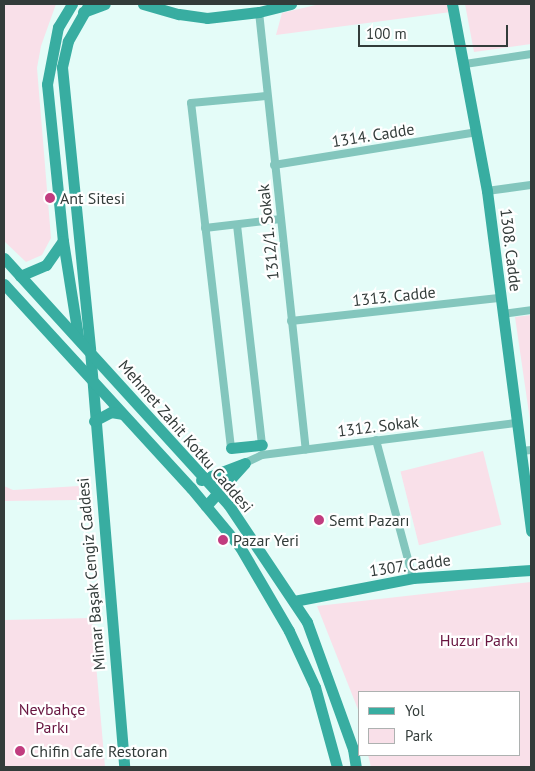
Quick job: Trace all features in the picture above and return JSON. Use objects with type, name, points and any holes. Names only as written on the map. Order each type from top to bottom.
[{"type":"street","points":[[60,23],[65,4]]},
{"type":"street","name":"Mimar Başak Cengiz Caddesi","points":[[72,4],[60,23],[47,84],[63,241],[78,336],[90,378]]},
{"type":"street","points":[[85,8],[105,4]]},
{"type":"street","points":[[143,4],[207,18],[259,12],[291,4]]},
{"type":"street","name":"1308. Cadde","points":[[452,4],[465,64],[487,191],[517,423],[526,450],[531,531]]},
{"type":"street","name":"Mimar Başak Cengiz Caddesi","points":[[85,8],[68,41],[62,67],[90,350],[90,378],[124,767]]},
{"type":"street","name":"1312/1. Sokak","points":[[259,12],[266,96],[306,449]]},
{"type":"street","points":[[465,64],[531,54]]},
{"type":"street","points":[[237,225],[262,445],[231,448],[190,103],[266,96]]},
{"type":"street","name":"1314. Cadde","points":[[274,165],[477,132]]},
{"type":"street","points":[[487,191],[531,185]]},
{"type":"street","points":[[205,228],[280,220]]},
{"type":"street","points":[[20,276],[46,265],[63,241]]},
{"type":"street","name":"Mehmet Zahit Kotku Caddesi","points":[[4,258],[78,336],[219,494],[294,601],[307,622],[354,749],[356,767]]},
{"type":"street","name":"Mehmet Zahit Kotku Caddesi","points":[[4,284],[192,488],[261,579],[290,631],[315,687],[338,767]]},
{"type":"street","name":"1313. Cadde","points":[[291,321],[500,298]]},
{"type":"street","points":[[502,314],[531,310]]},
{"type":"street","points":[[94,421],[111,412],[122,414]]},
{"type":"street","name":"1312. Sokak","points":[[245,463],[262,454],[517,423]]},
{"type":"street","points":[[376,440],[413,578]]},
{"type":"street","points":[[192,488],[204,477],[245,463]]},
{"type":"street","points":[[206,506],[219,494],[245,463]]},
{"type":"street","name":"1307. Cadde","points":[[294,601],[413,578],[531,570]]},
{"type":"green space","points":[[4,4],[56,4],[41,46],[37,68],[51,238],[42,255],[26,262],[4,241]]},
{"type":"green space","points":[[320,4],[449,4],[451,12],[276,35],[282,13]]},
{"type":"green space","points":[[465,4],[531,4],[531,44],[474,52]]},
{"type":"green space","points":[[531,315],[531,427],[515,317]]},
{"type":"green space","points":[[483,451],[501,525],[419,545],[401,472]]},
{"type":"green space","points":[[4,486],[13,490],[79,486],[79,500],[4,501]]},
{"type":"green space","name":"Huzur Parkı","points":[[531,582],[531,767],[371,767],[368,756],[520,756],[520,691],[358,691],[358,709],[317,606]]},
{"type":"green space","name":"Nevbahçe Parkı","points":[[92,618],[105,767],[4,767],[4,620]]},
{"type":"place","name":"Ant Sitesi","points":[[50,198]]},
{"type":"place","name":"Semt Pazarı","points":[[319,520]]},
{"type":"place","name":"Pazar Yeri","points":[[223,540]]},
{"type":"place","name":"Chifin Cafe Restoran","points":[[20,751]]}]
